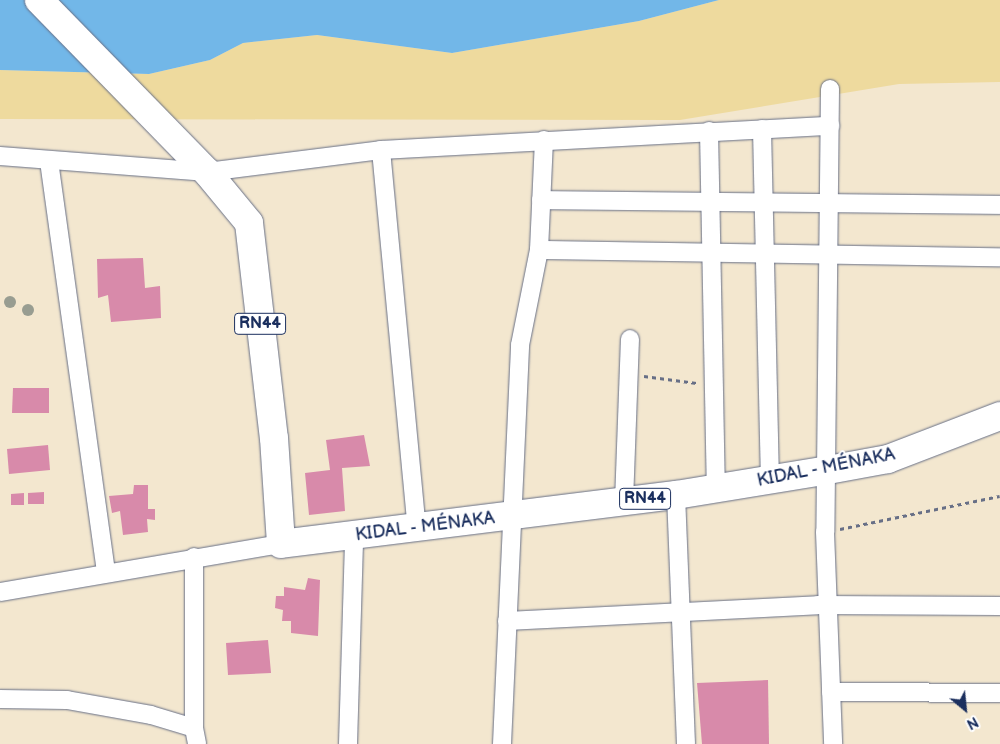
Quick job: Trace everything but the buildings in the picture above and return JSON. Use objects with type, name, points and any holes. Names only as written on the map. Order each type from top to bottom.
[{"type":"main road","name":"RN44","points":[[39,0],[207,172],[248,223],[274,438],[281,544]]},
{"type":"main road","name":"KIDAL - MÉNAKA","points":[[281,544],[513,517],[676,495],[828,470],[888,459],[1000,416]]},
{"type":"street","points":[[830,89],[828,470],[825,532],[833,744]]},
{"type":"street","points":[[0,156],[207,172],[381,150],[830,126]]},
{"type":"street","points":[[762,129],[770,480]]},
{"type":"street","points":[[709,131],[716,488]]},
{"type":"street","points":[[502,744],[520,345],[539,250],[544,140]]},
{"type":"street","points":[[381,150],[416,528]]},
{"type":"street","points":[[49,161],[106,572]]},
{"type":"street","points":[[542,200],[1000,205]]},
{"type":"street","points":[[539,250],[1000,257]]},
{"type":"street","points":[[624,502],[630,339]]},
{"type":"street","points":[[676,495],[686,744]]},
{"type":"street","points":[[348,744],[354,536]]},
{"type":"street","points":[[0,592],[106,572],[281,544]]},
{"type":"street","points":[[0,699],[67,700],[151,715],[195,736],[194,557]]},
{"type":"street","points":[[507,622],[828,606],[1000,606]]},
{"type":"street","points":[[831,692],[1000,693]]},
{"type":"path","points":[[628,374],[714,385]]},
{"type":"path","points":[[825,532],[1000,496]]},
{"type":"sand","points":[[719,0],[1000,0],[1000,82],[899,84],[680,120],[0,119],[0,70],[149,74],[210,60],[243,43],[317,35],[452,53],[639,21]]},
{"type":"water","points":[[0,0],[719,0],[639,21],[452,53],[317,35],[243,43],[210,60],[149,74],[0,70]]}]
